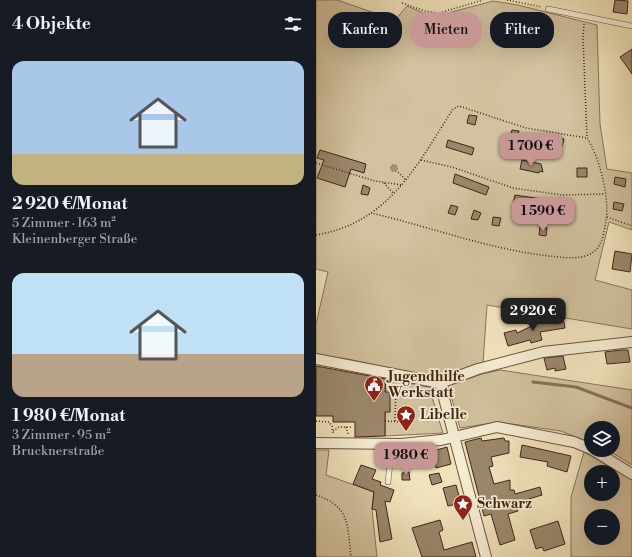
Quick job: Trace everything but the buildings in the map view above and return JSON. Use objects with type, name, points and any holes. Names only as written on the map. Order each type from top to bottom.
[{"type":"street","points":[[316,359],[440,383],[478,369],[543,352],[632,342]]},
{"type":"street","points":[[440,383],[486,557]]},
{"type":"street","points":[[316,443],[392,444],[454,437],[481,429],[497,427],[574,442],[584,446]]},
{"type":"street","points":[[604,457],[632,474]]},
{"type":"lane","points":[[548,9],[632,26]]},
{"type":"lane","points":[[388,482],[392,444]]},
{"type":"path","points":[[402,3],[425,11],[440,13],[483,0]]},
{"type":"path","points":[[507,0],[548,9]]},
{"type":"path","points":[[372,213],[486,245],[527,253],[571,258],[588,256],[595,251],[603,238],[607,217],[605,194],[598,163],[587,138],[583,38],[585,17]]},
{"type":"path","points":[[316,234],[336,231],[372,213],[394,194],[420,160],[453,109],[458,106],[526,128],[587,138]]},
{"type":"path","points":[[420,160],[452,167],[512,188],[562,195],[605,194]]},
{"type":"path","points":[[316,163],[384,182],[402,185]]},
{"type":"path","points":[[396,170],[406,180]]},
{"type":"path","points":[[384,182],[394,194]]},
{"type":"path","points":[[607,217],[632,226]]},
{"type":"path","points":[[386,387],[396,388],[395,422]]},
{"type":"path","points":[[316,421],[326,421],[332,426],[334,431],[339,427],[352,428]]},
{"type":"path","points":[[385,421],[401,422]]},
{"type":"path","points":[[316,495],[337,504],[343,512],[346,519],[351,557]]},
{"type":"shaded area","points":[[316,0],[337,0],[372,12],[328,12],[328,48],[402,48],[402,12],[407,6],[421,12],[410,12],[410,48],[482,48],[482,12],[452,12],[493,1],[546,12],[490,12],[490,48],[554,48],[554,14],[597,25],[600,124],[607,169],[632,173],[632,230],[609,222],[595,280],[632,290],[632,329],[487,305],[483,364],[438,379],[348,359],[316,355],[316,324],[328,272],[316,269]]},
{"type":"shaded area","points":[[500,370],[632,390],[632,465],[619,457],[620,421],[584,421],[584,440],[561,431],[498,422],[460,428],[448,385]]},
{"type":"shaded area","points":[[386,379],[429,387],[443,433],[385,436]]},
{"type":"shaded area","points":[[316,450],[329,450],[326,475],[374,492],[372,509],[377,557],[316,557]]},
{"type":"shaded area","points":[[584,452],[584,457],[593,457],[606,465],[584,465],[584,501],[620,501],[620,473],[632,480],[632,557],[571,557],[571,497]]},
{"type":"waterway","points":[[533,382],[576,387],[632,408]]},
{"type":"place","name":"Jugendhilfe Werkstatt","points":[[374,402]]},
{"type":"place","name":"Libelle","points":[[406,432]]},
{"type":"place","name":"Schwarz","points":[[463,521]]}]
